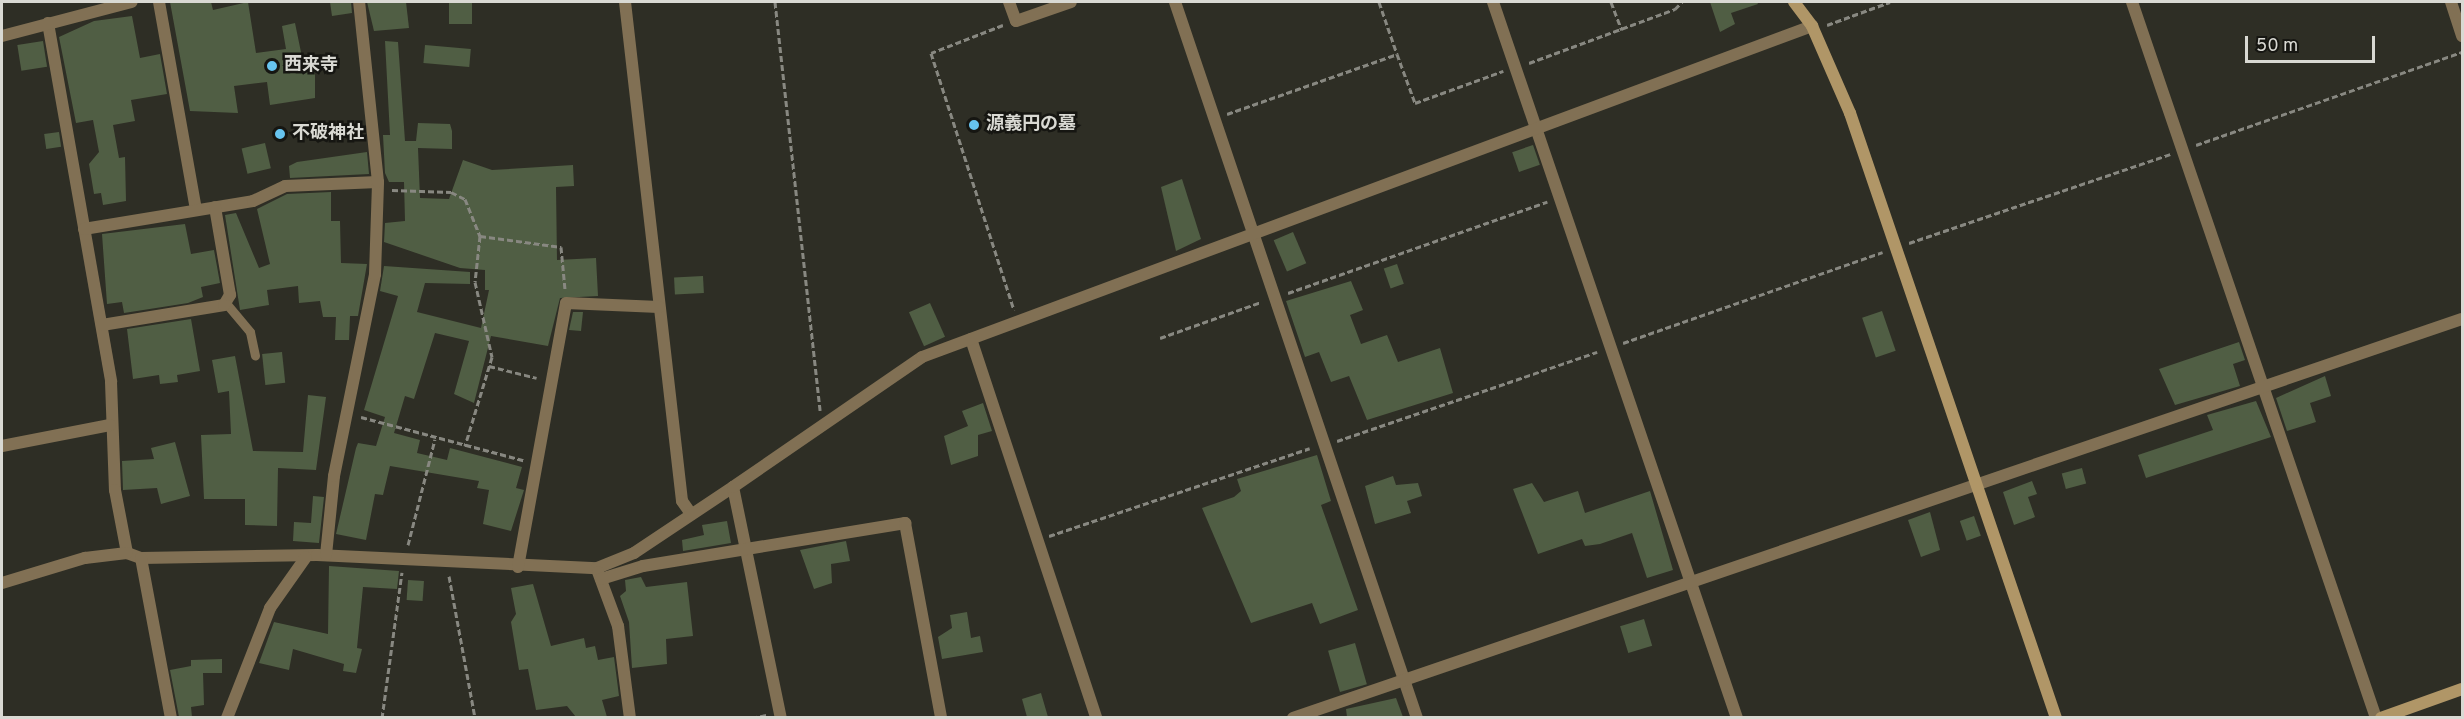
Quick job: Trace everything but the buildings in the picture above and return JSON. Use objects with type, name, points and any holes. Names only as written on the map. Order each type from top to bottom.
[{"type":"street","points":[[2,36],[132,2]]},
{"type":"street","points":[[159,2],[196,210]]},
{"type":"street","points":[[326,555],[334,476],[369,322],[378,186],[358,2]]},
{"type":"street","points":[[625,2],[682,501],[691,514]]},
{"type":"street","points":[[1010,2],[1016,21],[1071,2]]},
{"type":"street","points":[[1175,2],[1417,717]]},
{"type":"street","points":[[1493,2],[1737,717]]},
{"type":"street","points":[[1794,2],[1813,28],[1851,112],[2056,717]]},
{"type":"street","points":[[2132,2],[2265,386],[2376,717]]},
{"type":"street","points":[[2451,2],[2463,36]]},
{"type":"street","points":[[48,23],[111,381],[110,425],[127,553]]},
{"type":"street","points":[[599,574],[733,487],[906,365],[1018,321],[1813,28]]},
{"type":"street","points":[[84,229],[253,201],[285,186],[378,186]]},
{"type":"street","points":[[102,325],[225,302],[230,295],[214,207]]},
{"type":"street","points":[[518,567],[554,382],[566,303],[659,307]]},
{"type":"street","points":[[1293,717],[1979,486],[2463,319]]},
{"type":"street","points":[[971,339],[1096,717]]},
{"type":"street","points":[[2,446],[110,425]]},
{"type":"street","points":[[733,487],[749,549],[781,717]]},
{"type":"street","points":[[2,583],[85,558],[127,553],[141,558],[326,555],[599,574],[905,523],[941,717]]},
{"type":"street","points":[[227,717],[270,608],[306,557]]},
{"type":"street","points":[[141,558],[171,717]]},
{"type":"street","points":[[599,574],[618,626],[630,717]]},
{"type":"street","points":[[2381,717],[2463,689]]},
{"type":"lane","points":[[225,302],[250,333],[255,355]]},
{"type":"path","points":[[775,2],[822,425]]},
{"type":"path","points":[[1379,2],[1415,103],[1623,30],[1682,2]]},
{"type":"path","points":[[1611,2],[1623,30]]},
{"type":"path","points":[[1813,28],[1890,2]]},
{"type":"path","points":[[1016,21],[931,53],[1018,321]]},
{"type":"path","points":[[1036,540],[1326,445],[2463,52]]},
{"type":"path","points":[[1214,118],[1397,54]]},
{"type":"path","points":[[378,186],[451,192],[465,199],[480,236],[474,282],[489,366],[465,446]]},
{"type":"path","points":[[1160,338],[1560,197]]},
{"type":"path","points":[[480,236],[561,247],[566,303]]},
{"type":"path","points":[[489,366],[554,382]]},
{"type":"path","points":[[348,413],[435,439],[538,463]]},
{"type":"path","points":[[382,717],[404,560],[435,439]]},
{"type":"path","points":[[447,563],[476,717]]},
{"type":"place","name":"西来寺","points":[[272,66]]},
{"type":"place","name":"源義円の墓","points":[[974,125]]},
{"type":"place","name":"不破神社","points":[[280,134]]}]
